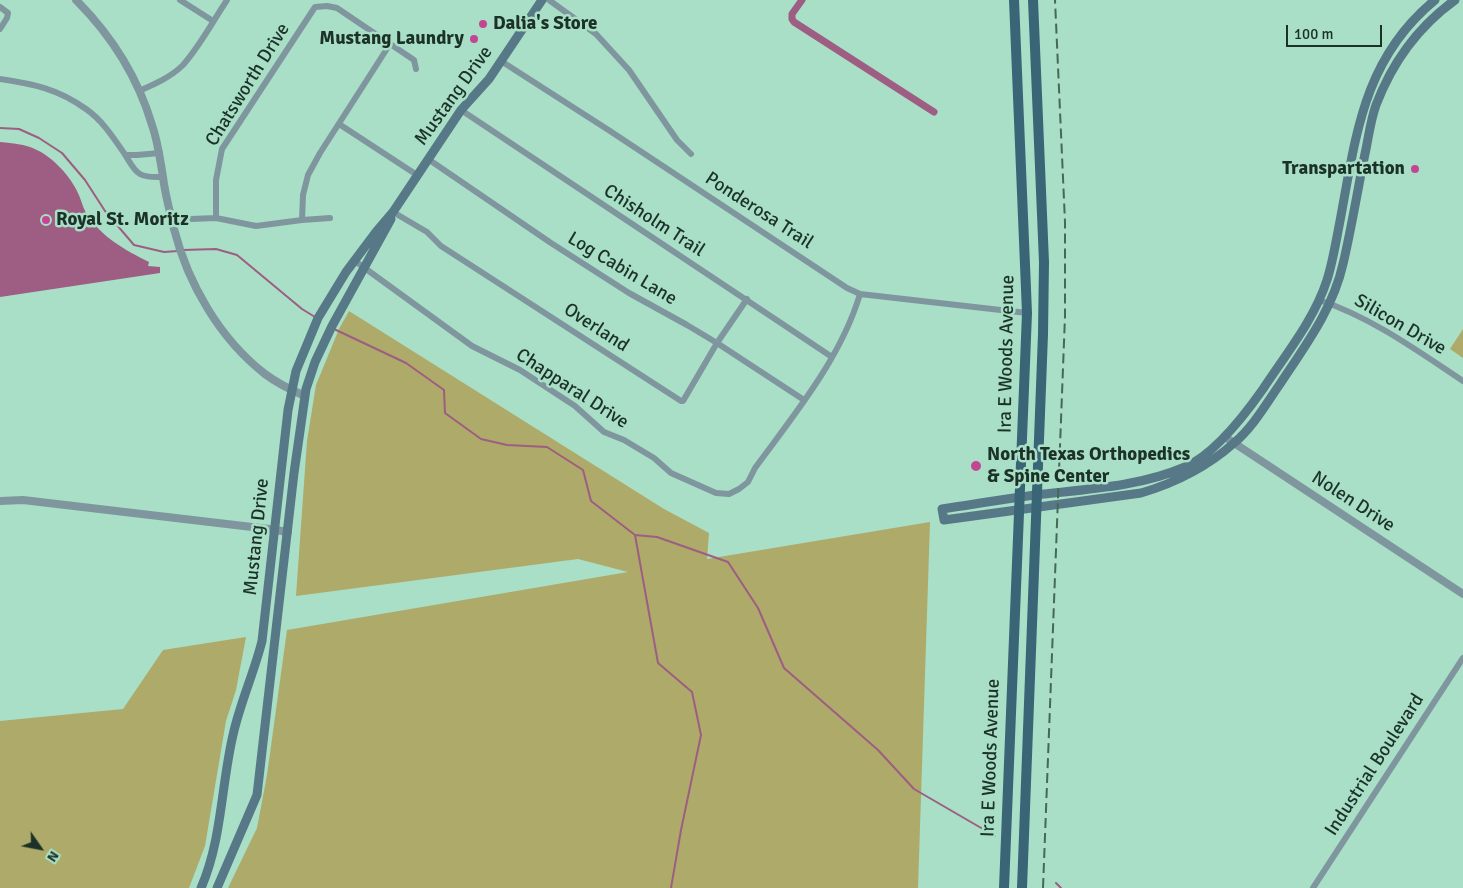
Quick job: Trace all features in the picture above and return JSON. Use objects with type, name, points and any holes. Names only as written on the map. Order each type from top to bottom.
[{"type":"main road","name":"Mustang Drive","points":[[201,888],[216,840],[233,735],[262,641],[281,468],[296,371],[328,299],[376,232],[393,212],[460,110],[489,79],[542,0]]},
{"type":"main road","name":"Ira E Woods Avenue","points":[[1004,888],[1027,312],[1014,0]]},
{"type":"main road","name":"Ira E Woods Avenue","points":[[1022,888],[1043,334],[1044,262],[1033,0]]},
{"type":"main road","points":[[1435,0],[1414,19],[1395,41],[1367,94],[1355,137],[1332,262],[1319,300],[1308,322],[1240,422],[1225,437],[1192,463],[1158,477],[1111,486],[942,509],[944,520],[1141,493],[1160,487],[1203,466],[1234,443],[1262,411],[1331,304],[1343,265],[1376,106],[1396,65],[1426,25],[1454,0]]},
{"type":"main road","points":[[1385,58],[1396,65]]},
{"type":"main road","points":[[1022,165],[1040,164]]},
{"type":"main road","points":[[1347,182],[1359,183]]},
{"type":"main road","name":"Mustang Drive","points":[[217,888],[257,795],[305,396],[315,362],[332,326],[388,225],[393,212]]},
{"type":"main road","points":[[1158,477],[1160,487]]},
{"type":"main road","points":[[1010,738],[1018,738],[1028,749]]},
{"type":"street","points":[[76,0],[99,25],[134,78],[152,124],[160,153],[173,223],[186,268],[212,316],[243,354],[265,374],[305,396]]},
{"type":"street","points":[[180,0],[213,21]]},
{"type":"street","points":[[139,91],[159,83],[182,66],[227,0]]},
{"type":"street","points":[[549,0],[596,34],[629,70],[677,140],[691,154]]},
{"type":"street","points":[[0,7],[8,13],[0,30]]},
{"type":"street","name":"Chatsworth Drive","points":[[216,218],[216,180],[222,149],[315,7],[337,8],[390,44]]},
{"type":"street","points":[[302,220],[308,175],[320,153],[390,44],[414,60],[416,69]]},
{"type":"street","name":"Ponderosa Trail","points":[[501,61],[860,294],[1027,312]]},
{"type":"street","points":[[0,79],[53,90],[70,99],[96,117],[126,155],[135,170],[142,175],[163,177]]},
{"type":"street","name":"Chisholm Trail","points":[[460,110],[832,356]]},
{"type":"street","points":[[339,124],[418,175]]},
{"type":"street","points":[[126,155],[160,153]]},
{"type":"street","name":"Log Cabin Lane","points":[[428,158],[551,243],[629,293],[717,343],[804,400]]},
{"type":"street","name":"Overland","points":[[393,212],[418,225],[442,246],[681,401],[683,401],[717,343],[747,299]]},
{"type":"street","points":[[173,223],[191,219],[216,218],[256,226],[330,218]]},
{"type":"street","name":"Chapparal Drive","points":[[355,261],[472,346],[520,370],[575,406],[604,432],[624,440],[654,458],[671,473],[716,493],[729,494],[748,482],[755,468],[815,387],[832,356],[860,294]]},
{"type":"street","name":"Silicon Drive","points":[[1319,300],[1331,304],[1392,335],[1463,381]]},
{"type":"street","name":"Nolen Drive","points":[[1225,437],[1463,594]]},
{"type":"street","points":[[0,501],[33,501],[288,532]]},
{"type":"street","name":"Industrial Boulevard","points":[[1313,888],[1463,658]]},
{"type":"shaded area","name":"Royal St. Moritz","points":[[0,142],[19,144],[45,154],[69,178],[92,222],[122,248],[149,262],[148,266],[160,267],[160,273],[0,297]]},
{"type":"shaded area","points":[[349,311],[664,509],[709,533],[707,559],[930,522],[918,888],[228,888],[257,828],[267,775],[287,630],[628,572],[578,559],[296,596],[307,441],[316,385],[339,329]]},
{"type":"shaded area","points":[[1463,329],[1463,358],[1450,349]]},
{"type":"shaded area","points":[[246,637],[236,690],[226,721],[205,846],[189,888],[0,888],[0,721],[123,709],[163,650]]},
{"type":"waterway","points":[[802,0],[792,14],[794,22],[934,112]]},
{"type":"waterway","points":[[0,128],[19,129],[39,138],[62,153],[85,180],[105,211],[134,245],[164,252],[178,251]]},
{"type":"waterway","points":[[183,250],[216,249],[237,255],[302,309],[315,317]]},
{"type":"waterway","points":[[334,329],[406,363],[444,390],[445,413],[481,439],[507,445],[547,447],[583,470],[591,501],[635,535],[658,663],[692,692],[701,735],[671,888]]},
{"type":"waterway","points":[[635,535],[657,537],[728,562],[758,608],[784,668],[878,750],[914,789],[995,836]]},
{"type":"waterway","points":[[1056,883],[1061,888]]},
{"type":"railway","points":[[1043,888],[1065,316],[1065,222],[1055,0]]},
{"type":"place","name":"Dalia's Store","points":[[483,24]]},
{"type":"place","name":"Mustang Laundry","points":[[474,39]]},
{"type":"place","name":"Transpartation","points":[[1415,169]]},
{"type":"place","name":"Royal St. Moritz","points":[[46,220]]},
{"type":"place","name":"North Texas Orthopedics & Spine Center","points":[[976,466]]}]
